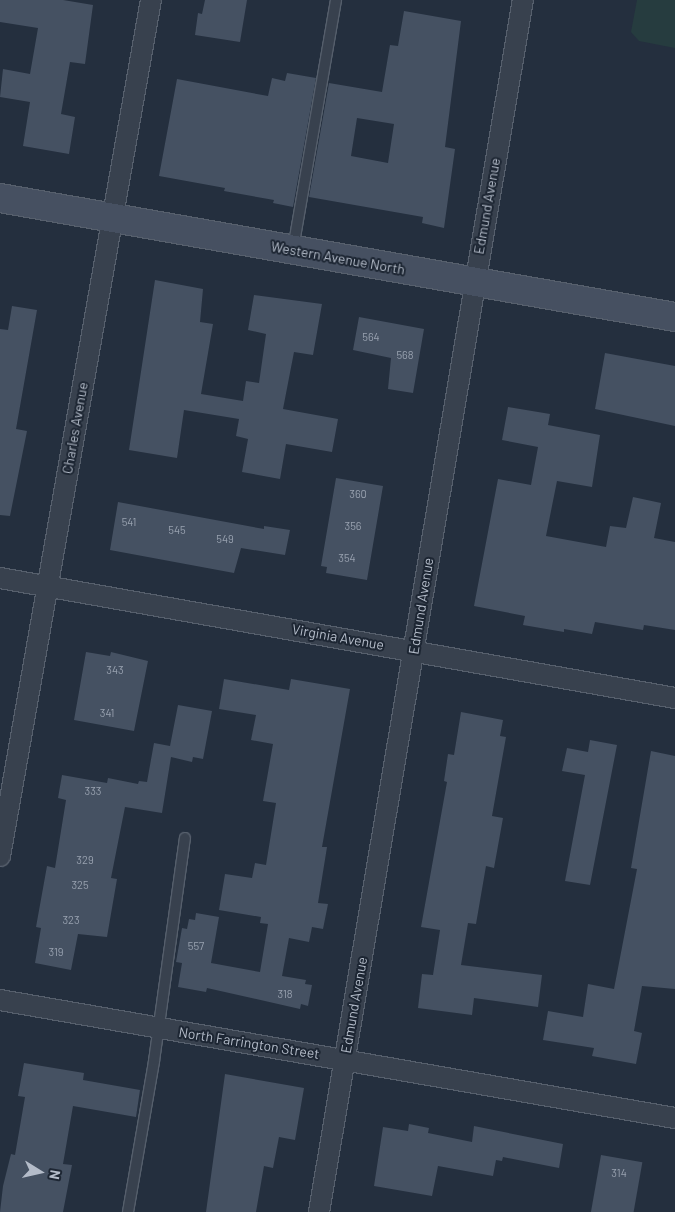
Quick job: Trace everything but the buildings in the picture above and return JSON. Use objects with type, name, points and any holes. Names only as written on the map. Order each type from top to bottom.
[{"type":"street","name":"Charles Avenue","points":[[0,856],[46,586],[151,0]]},
{"type":"street","name":"Edmund Avenue","points":[[319,1212],[474,282],[523,0]]},
{"type":"street","name":"Western Avenue North","points":[[0,198],[675,317]]},
{"type":"street","name":"Virginia Avenue","points":[[0,578],[675,698]]},
{"type":"street","name":"North Farrington Street","points":[[0,1000],[675,1118]]},
{"type":"lane","points":[[292,250],[336,0]]},
{"type":"lane","points":[[128,1212],[158,1028],[185,838]]},
{"type":"green space","points":[[637,0],[675,0],[675,48],[639,41],[631,32]]}]
